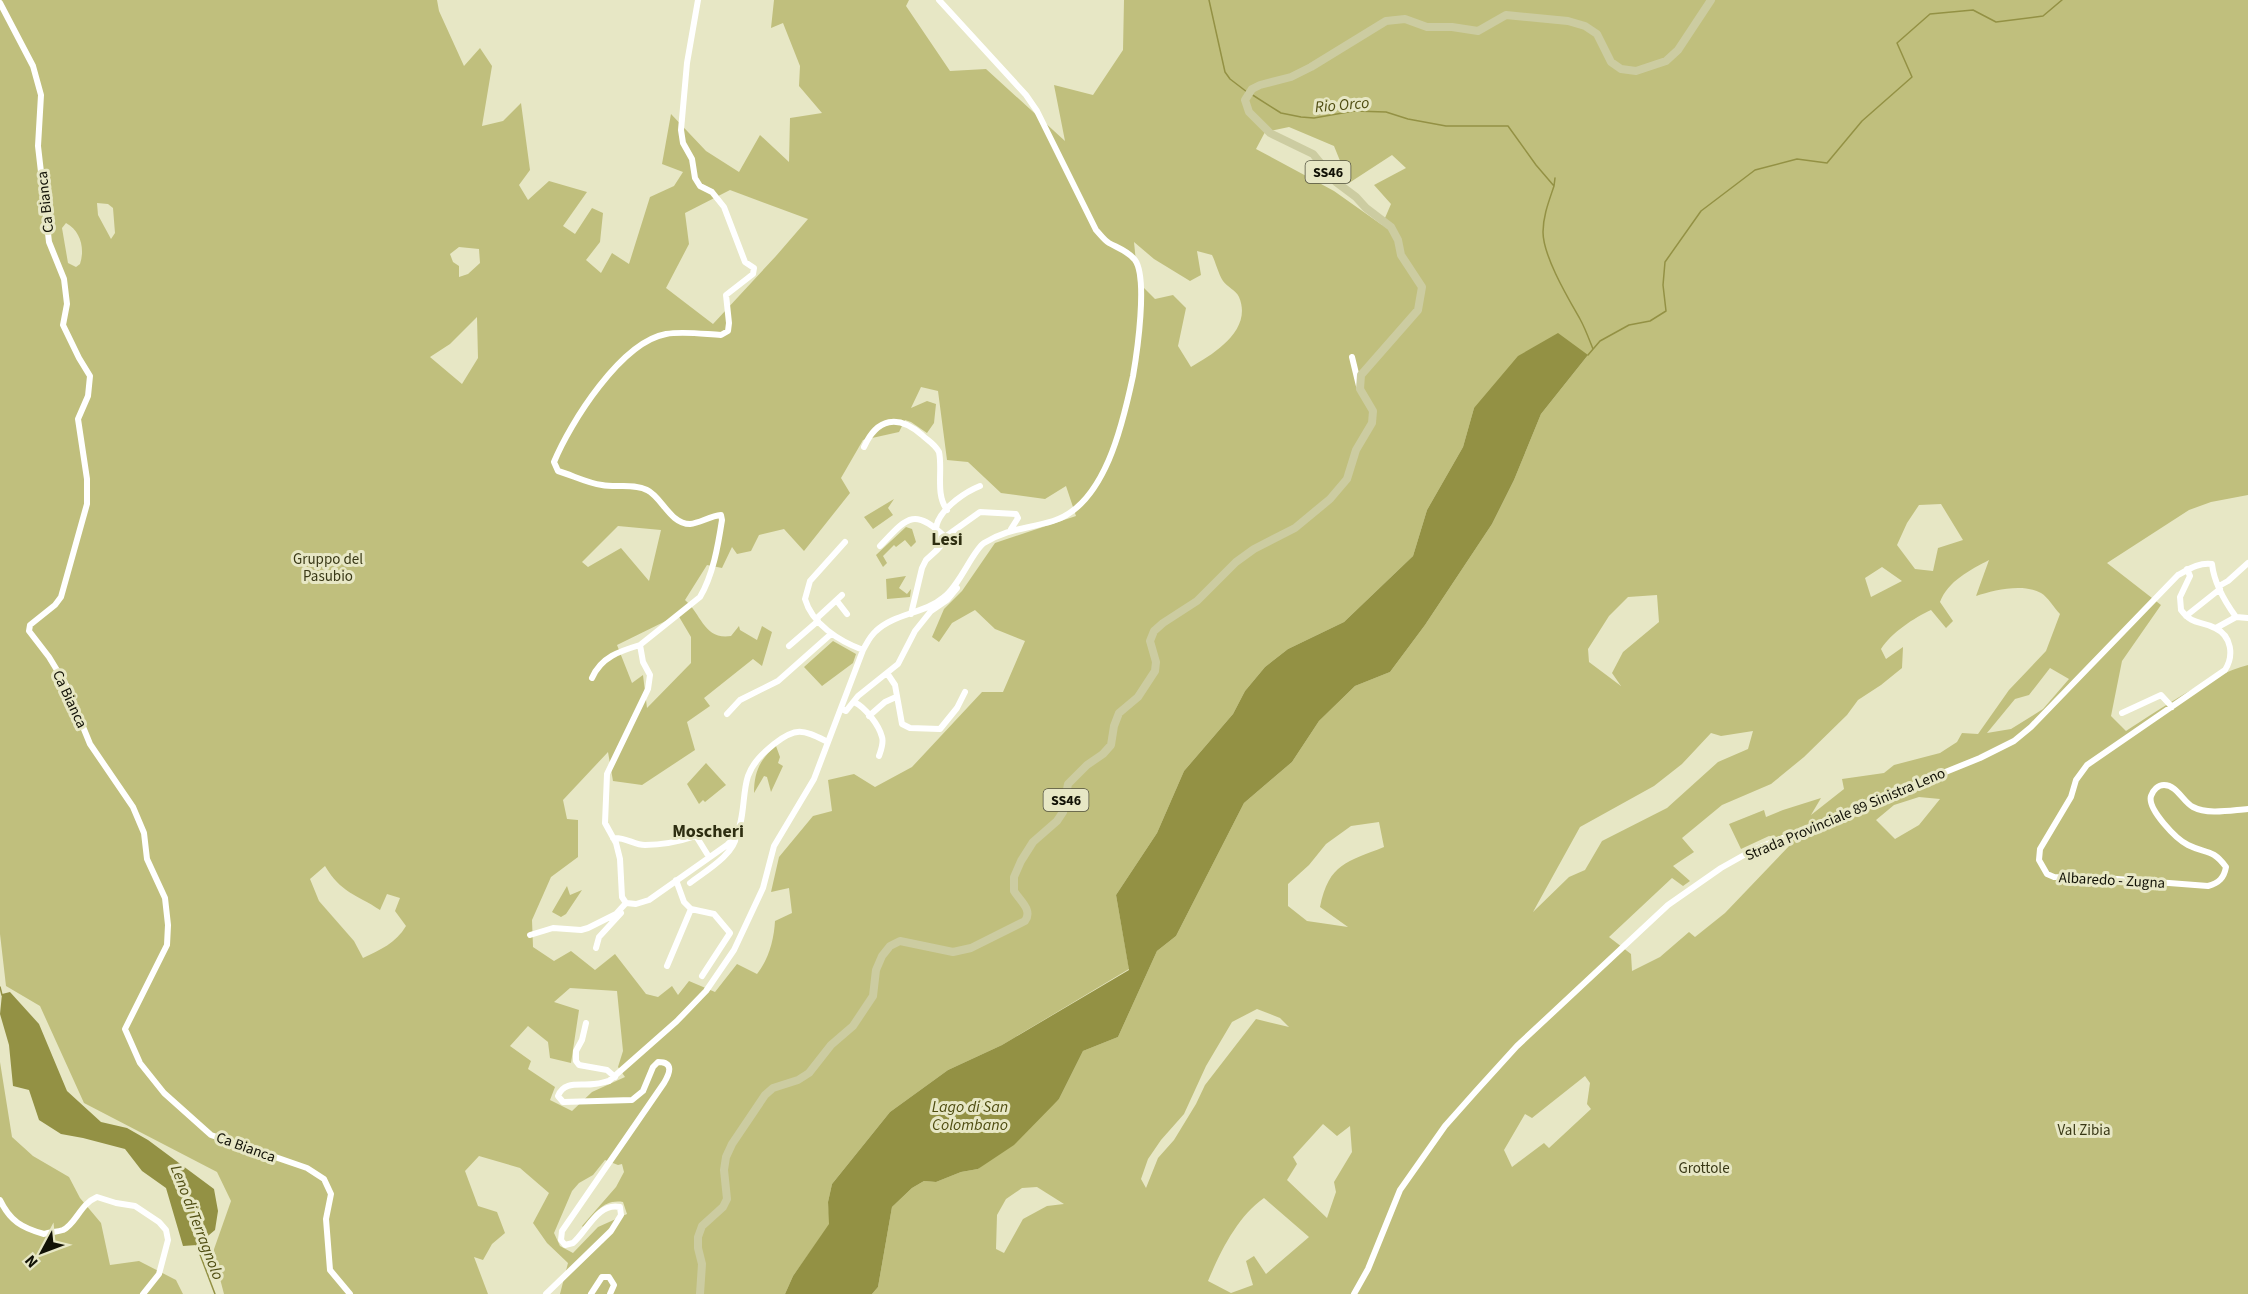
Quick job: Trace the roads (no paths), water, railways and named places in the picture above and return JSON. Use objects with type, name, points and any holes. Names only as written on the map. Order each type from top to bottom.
[{"type":"main road","name":"SS46","points":[[700,1294],[702,1264],[698,1237],[702,1226],[723,1206],[727,1198],[724,1170],[726,1157],[732,1144],[765,1095],[773,1088],[798,1080],[809,1073],[831,1045],[853,1026],[873,996],[876,970],[882,956],[890,946],[900,941],[952,952],[971,948],[1022,924],[1027,918],[1028,909],[1014,891],[1014,877],[1021,861],[1033,842],[1063,812],[1068,784],[1086,765],[1104,754],[1111,745],[1119,713],[1138,698],[1155,671],[1156,662],[1150,641],[1154,631],[1197,601],[1236,562],[1254,549],[1295,528],[1340,489],[1347,478],[1356,450],[1372,423],[1373,411],[1360,389],[1361,375],[1418,310],[1422,288],[1417,276],[1401,255],[1398,240],[1391,227],[1336,182],[1313,154],[1270,133],[1249,112],[1245,100],[1252,89],[1291,77],[1311,67],[1386,21],[1405,19],[1427,27],[1452,27],[1478,31],[1506,15],[1568,21],[1585,26],[1598,34],[1611,62],[1621,69],[1636,71],[1665,61],[1678,50],[1711,0]]},
{"type":"street","points":[[592,678],[602,662],[611,656],[640,645],[699,598],[706,587],[719,540],[721,515],[710,516],[690,524],[671,515],[650,491],[639,487],[600,485],[558,471],[554,462],[561,445],[582,411],[616,366],[650,340],[665,334],[721,334],[728,331],[726,295],[753,274],[754,268],[745,262],[724,207],[712,192],[700,186],[695,178],[692,159],[683,143],[681,130],[687,63],[698,0]]},
{"type":"street","points":[[842,709],[846,711],[858,696],[902,658],[915,631],[931,611],[954,594],[982,544],[1010,530],[1054,521],[1082,502],[1102,476],[1112,454],[1127,404],[1140,326],[1140,271],[1136,262],[1128,253],[1106,241],[1096,230],[1037,111],[1026,95],[939,0]]},
{"type":"street","name":"Ca Bianca","points":[[0,3],[33,66],[41,95],[38,146],[49,242],[64,279],[67,304],[63,325],[90,376],[88,396],[78,419],[87,479],[87,504],[61,597],[55,605],[30,625],[29,631],[49,657],[66,685],[90,744],[133,807],[144,833],[147,859],[165,898],[168,925],[167,945],[125,1029],[140,1063],[164,1093],[211,1135],[307,1168],[324,1179],[331,1194],[326,1219],[330,1270],[350,1294]]},
{"type":"street","points":[[1352,357],[1360,389]]},
{"type":"street","points":[[864,447],[870,435],[883,424],[908,423],[915,427],[935,445],[939,452],[941,496],[947,510]]},
{"type":"street","points":[[937,550],[938,522],[947,510],[970,490],[980,486]]},
{"type":"street","points":[[910,614],[922,568],[945,537],[980,512],[1016,514],[1018,518],[1010,530]]},
{"type":"street","points":[[880,546],[903,522],[911,519],[921,519],[945,537]]},
{"type":"street","points":[[845,542],[810,581],[805,592],[806,605],[831,634],[863,650]]},
{"type":"street","points":[[2236,616],[2219,588],[2212,564],[2206,563],[2187,570],[2190,576],[2179,603],[2181,610],[2194,623],[2216,628],[2236,616],[2248,618]]},
{"type":"street","points":[[2186,616],[2248,563]]},
{"type":"street","name":"Strada Provinciale 89 Sinistra Leno","points":[[1354,1294],[1368,1269],[1400,1190],[1445,1126],[1517,1046],[1668,905],[1721,868],[1753,850],[1980,758],[2014,741],[2046,712],[2178,575],[2187,570]]},
{"type":"street","points":[[546,1294],[611,1231],[621,1215],[620,1207],[614,1205],[604,1208],[573,1243],[565,1245],[561,1240],[562,1232],[664,1083],[670,1073],[670,1068],[663,1062],[658,1062],[653,1067],[642,1091],[632,1100],[570,1104],[563,1102],[558,1096],[560,1089],[567,1085],[596,1084],[615,1077],[677,1022],[706,991],[734,950],[763,888],[774,846],[814,779],[863,650],[872,635],[893,619],[910,614],[944,597],[961,579]]},
{"type":"street","points":[[789,646],[842,595]]},
{"type":"street","points":[[837,602],[846,614]]},
{"type":"street","name":"Albaredo - Zugna","points":[[2216,628],[2230,644],[2231,658],[2224,670],[2087,765],[2076,780],[2071,797],[2040,849],[2039,860],[2047,874],[2054,877],[2104,878],[2208,886],[2217,884],[2225,875],[2226,867],[2222,861],[2208,850],[2187,844],[2167,827],[2151,807],[2150,797],[2156,788],[2164,785],[2173,788],[2191,806],[2199,809],[2229,811],[2248,809]]},
{"type":"street","points":[[727,714],[740,700],[778,681],[831,634]]},
{"type":"street","points":[[596,948],[599,937],[622,912],[625,905],[622,897],[620,859],[605,823],[607,774],[648,689],[650,675],[643,662],[640,645]]},
{"type":"street","points":[[887,673],[895,685],[902,724],[910,728],[940,729],[957,708],[965,692]]},
{"type":"street","points":[[2122,713],[2161,695],[2172,707]]},
{"type":"street","points":[[869,716],[885,702],[896,697]]},
{"type":"street","points":[[854,702],[869,716],[883,739],[879,756]]},
{"type":"street","points":[[690,883],[729,852],[735,843],[748,776],[763,753],[789,733],[797,730],[828,742]]},
{"type":"street","points":[[613,838],[624,837],[643,845],[663,842],[670,845],[696,836],[710,856]]},
{"type":"street","points":[[530,935],[553,928],[581,930],[588,928],[616,914],[625,905],[649,900],[736,836]]},
{"type":"street","points":[[676,880],[684,902],[691,909],[714,915],[730,933],[702,976]]},
{"type":"street","points":[[667,966],[691,909]]},
{"type":"street","points":[[586,1023],[582,1040],[576,1051],[576,1061],[579,1065],[607,1070],[615,1077]]},
{"type":"street","points":[[0,1200],[8,1216],[29,1230],[44,1234],[63,1230],[75,1219],[82,1207],[97,1197],[135,1206],[146,1213],[166,1230],[168,1240],[159,1274],[143,1294]]},
{"type":"street","points":[[591,1294],[602,1277],[609,1276],[614,1285],[610,1294]]},
{"type":"water","name":"Lago di San Colombano","points":[[1558,333],[1588,355],[1541,414],[1514,480],[1492,524],[1425,625],[1390,672],[1355,686],[1319,721],[1292,762],[1244,803],[1176,936],[1157,951],[1118,1037],[1083,1051],[1059,1099],[1014,1145],[978,1169],[961,1172],[936,1182],[924,1181],[912,1188],[892,1207],[878,1287],[872,1294],[785,1294],[793,1276],[829,1224],[828,1202],[832,1184],[890,1112],[948,1070],[1002,1045],[1129,970],[1116,895],[1157,833],[1184,771],[1233,714],[1245,691],[1265,667],[1288,649],[1344,622],[1413,556],[1427,510],[1463,447],[1474,408],[1518,356]]},
{"type":"water","points":[[10,992],[39,1024],[67,1091],[101,1122],[127,1128],[148,1140],[214,1189],[218,1211],[215,1230],[197,1245],[183,1246],[166,1188],[142,1171],[125,1149],[61,1134],[39,1120],[29,1090],[13,1086],[9,1045],[0,1014],[2,994]]},
{"type":"waterway","name":"Rio Orco","points":[[1209,0],[1225,72],[1230,79],[1247,92]]},
{"type":"waterway","points":[[1588,355],[1600,341],[1629,325],[1650,321],[1666,311],[1663,285],[1665,262],[1701,211],[1755,170],[1797,159],[1827,163],[1862,121],[1912,77],[1897,43],[1930,14],[1973,10],[1996,22],[2043,16],[2062,0]]},
{"type":"waterway","name":"Rio Orco","points":[[1251,94],[1281,113],[1301,117],[1314,118],[1354,111],[1386,112],[1408,119],[1446,126],[1508,126],[1554,186],[1544,220],[1544,242],[1557,277],[1582,322],[1593,349]]},
{"type":"waterway","name":"Rio Orco","points":[[1554,186],[1555,178]]},
{"type":"waterway","name":"Leno di Terragnolo","points":[[0,987],[2,995]]},
{"type":"waterway","name":"Leno di Terragnolo","points":[[196,1244],[215,1294]]},
{"type":"district","name":"Lesi","points":[[947,539]]},
{"type":"district","name":"Moscheri","points":[[708,831]]},
{"type":"park label","name":"Gruppo del Pasubio","points":[[328,568]]},
{"type":"park label","name":"Val Zibia","points":[[2084,1130]]},
{"type":"park label","name":"Grottole","points":[[1704,1168]]}]
